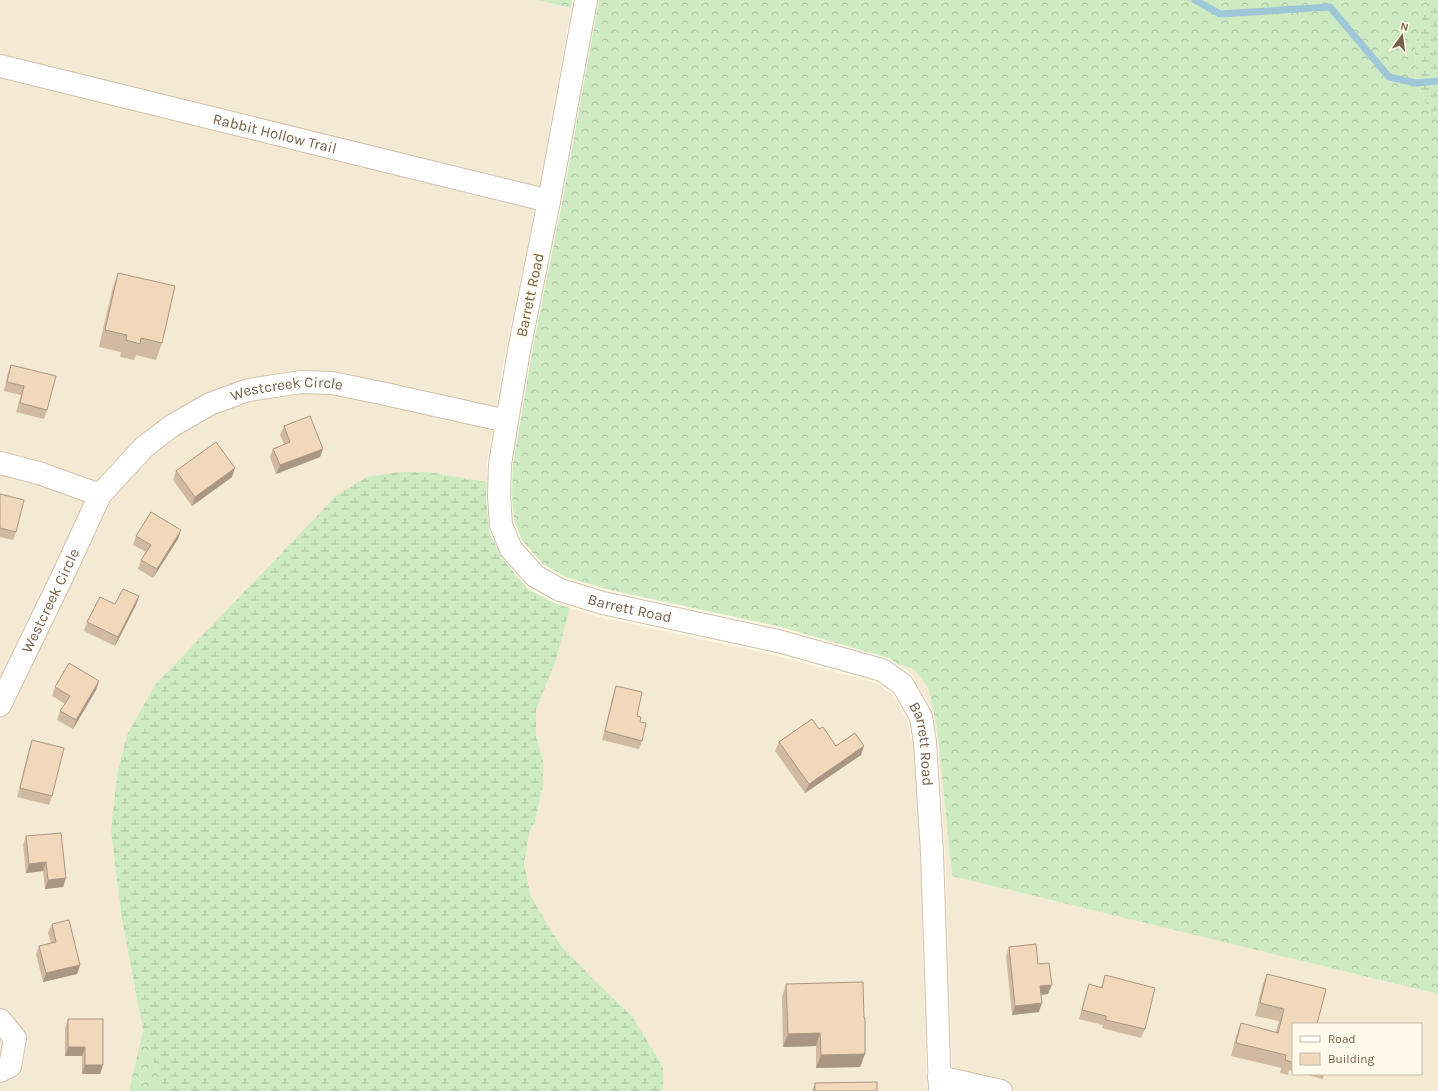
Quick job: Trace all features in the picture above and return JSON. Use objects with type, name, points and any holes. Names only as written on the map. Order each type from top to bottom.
[{"type":"street","name":"Barrett Road","points":[[586,0],[549,201],[520,345],[500,464],[499,496],[501,525],[511,549],[534,576],[560,590],[603,603],[778,641],[882,670],[903,686],[921,717],[925,742],[932,853],[940,1084]]},
{"type":"street","name":"Rabbit Hollow Trail","points":[[0,66],[549,201]]},
{"type":"street","name":"Westcreek Circle","points":[[0,705],[100,495],[144,447],[173,425],[210,404],[248,390],[300,382],[332,383],[507,421]]},
{"type":"street","points":[[0,463],[39,473],[100,495]]},
{"type":"street","points":[[0,1020],[15,1038],[10,1066],[0,1071]]},
{"type":"street","points":[[940,1084],[1001,1091]]},
{"type":"shaded area","points":[[0,0],[537,0],[571,8],[537,199],[504,359],[487,462],[487,482],[428,472],[127,735],[117,774],[111,831],[122,920],[143,1030],[129,1091],[0,1091]]},
{"type":"shaded area","points":[[570,608],[599,617],[774,655],[876,683],[894,696],[908,723],[913,745],[920,855],[927,1091],[663,1091],[663,1067],[632,1016],[561,946],[531,897],[524,864],[529,834],[535,821],[543,785],[543,760],[536,735],[536,710],[556,660]]},
{"type":"shaded area","points":[[896,663],[915,670],[928,687],[937,726],[952,876],[1438,994],[1438,1091],[953,1091],[945,852],[938,741],[932,709],[911,673]]},
{"type":"green space","points":[[537,0],[572,0],[571,8]]},
{"type":"green space","points":[[599,0],[1428,0],[1415,47],[1416,83],[1429,109],[1438,117],[1438,994],[952,876],[937,726],[928,687],[915,670],[896,663],[889,658],[781,627],[606,589],[566,577],[543,564],[522,540],[514,520],[512,495],[513,464],[533,347],[562,203]]},
{"type":"green space","points":[[1428,0],[1438,0],[1438,117],[1429,109],[1416,83],[1415,47]]},
{"type":"green space","points":[[399,472],[428,472],[487,482],[486,496],[489,531],[502,558],[528,589],[554,603],[570,608],[556,660],[536,710],[536,735],[543,760],[543,785],[535,821],[529,834],[524,864],[531,897],[561,946],[632,1016],[663,1067],[663,1091],[163,1091],[143,1030],[122,920],[111,831],[117,774],[127,735],[155,685],[337,495],[367,477]]},
{"type":"green space","points":[[143,1030],[163,1091],[129,1091]]},
{"type":"building","points":[[118,273],[175,286],[162,343],[141,338],[140,344],[126,340],[127,335],[105,330]]},
{"type":"building","points":[[11,365],[56,376],[47,410],[20,403],[24,386],[7,382]]},
{"type":"building","points":[[310,416],[323,449],[280,465],[273,449],[290,442],[284,426]]},
{"type":"building","points":[[216,442],[235,468],[195,497],[176,471]]},
{"type":"building","points":[[0,494],[24,500],[16,532],[0,528]]},
{"type":"building","points":[[151,512],[181,530],[157,569],[141,560],[151,545],[136,536]]},
{"type":"building","points":[[123,589],[139,596],[118,637],[87,622],[100,597],[115,604]]},
{"type":"building","points":[[69,663],[99,681],[76,720],[60,711],[70,696],[55,687]]},
{"type":"building","points":[[616,686],[642,692],[637,716],[641,717],[640,722],[646,723],[642,741],[605,731]]},
{"type":"building","points":[[812,719],[819,729],[823,727],[836,746],[855,733],[864,746],[809,784],[779,742]]},
{"type":"building","points":[[32,740],[64,748],[52,796],[20,788]]},
{"type":"building","points":[[61,833],[66,878],[48,880],[46,862],[29,864],[26,836]]},
{"type":"building","points":[[69,920],[80,965],[46,973],[39,946],[56,942],[52,924]]},
{"type":"building","points":[[1036,944],[1038,964],[1049,963],[1052,985],[1040,986],[1042,1003],[1015,1006],[1009,947]]},
{"type":"building","points":[[1267,974],[1326,989],[1317,1023],[1292,1023],[1292,1062],[1285,1060],[1286,1055],[1236,1043],[1241,1023],[1278,1033],[1284,1009],[1260,1003]]},
{"type":"building","points":[[1105,975],[1155,988],[1145,1029],[1106,1020],[1106,1016],[1082,1010],[1089,984],[1102,988]]},
{"type":"building","points":[[863,982],[865,1054],[821,1055],[820,1033],[788,1034],[786,984]]},
{"type":"building","points":[[68,1019],[103,1019],[103,1065],[85,1065],[85,1047],[68,1047]]},
{"type":"building","points":[[877,1082],[877,1091],[815,1091],[815,1083]]},
{"type":"waterway","points":[[1195,0],[1220,14],[1330,7],[1389,77],[1416,83],[1438,81]]}]
